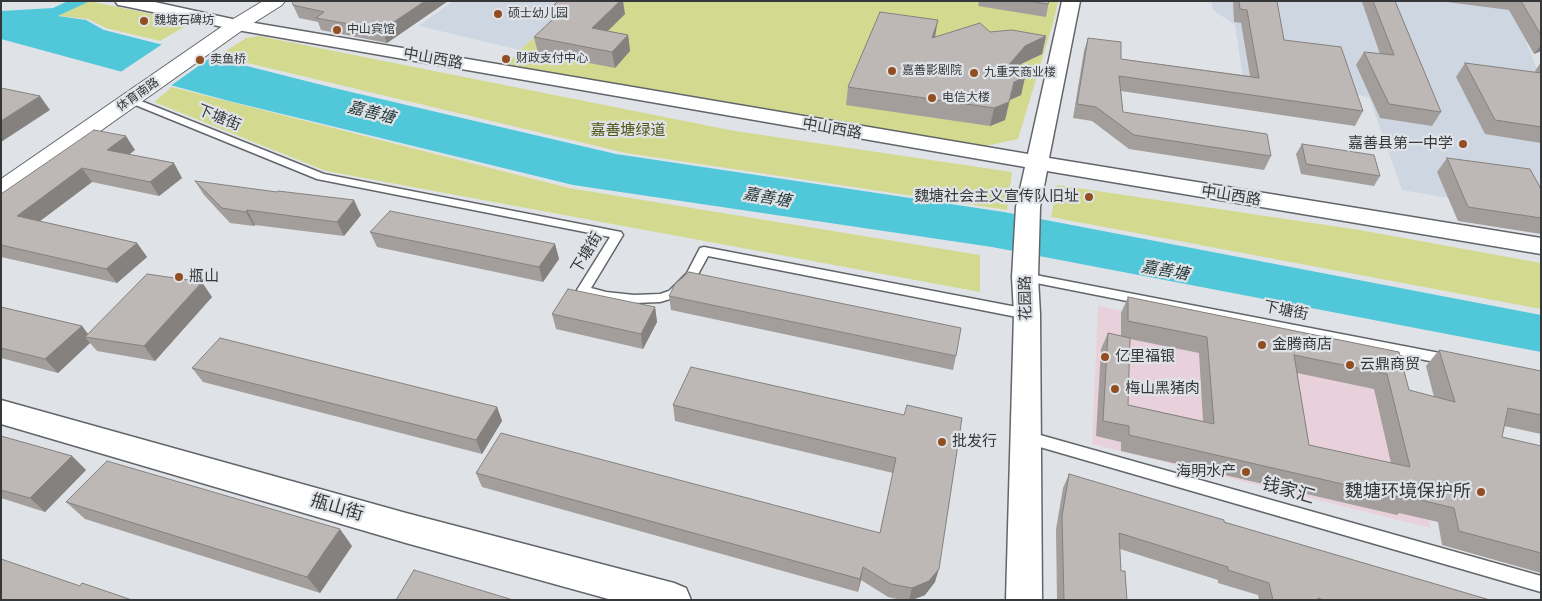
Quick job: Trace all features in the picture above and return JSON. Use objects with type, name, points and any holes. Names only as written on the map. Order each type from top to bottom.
[{"type":"main road","name":"体育南路","points":[[1,190],[121,99],[229,23],[253,1]]},
{"type":"main road","name":"体育南路","points":[[229,23],[276,1]]},
{"type":"main road","name":"体育南路","points":[[1,171],[121,99]]},
{"type":"street","name":"中山西路","points":[[124,1],[229,23],[1037,164],[1541,246]]},
{"type":"street","name":"花园路","points":[[1024,600],[1027,314],[1025,277],[1028,207],[1071,1]]},
{"type":"street","name":"甁山街","points":[[1,412],[406,528],[674,600]]},
{"type":"lane","name":"下塘街","points":[[121,99],[321,177],[617,235],[583,290],[591,292],[634,299],[660,298],[673,294],[692,275],[704,252],[1027,314]]},
{"type":"lane","name":"下塘街","points":[[1025,277],[1463,362]]},
{"type":"lane","name":"钱家汇","points":[[1025,436],[1541,584]]},
{"type":"shaded area","name":"硕士幼儿园","points":[[453,1],[575,1],[520,50],[419,26]]},
{"type":"shaded area","name":"嘉善县第一中学","points":[[1211,1],[1510,1],[1541,79],[1541,214],[1402,190],[1369,97],[1243,78],[1235,25],[1213,10]]},
{"type":"shaded area","points":[[1098,306],[1392,366],[1431,528],[1092,444]]},
{"type":"green space","points":[[88,1],[181,20],[185,23],[184,27],[160,41],[106,28],[88,19],[59,16]]},
{"type":"green space","points":[[575,1],[1058,1],[1018,139],[972,149],[503,69],[520,50]]},
{"type":"green space","name":"嘉善塘绿道","points":[[259,36],[735,131],[1012,172],[1007,210],[626,153],[218,56],[246,38]]},
{"type":"green space","points":[[172,87],[569,188],[980,255],[980,292],[326,171],[154,102]]},
{"type":"green space","points":[[1057,185],[1360,230],[1541,263],[1541,309],[1051,217]]},
{"type":"water","name":"嘉善塘","points":[[68,1],[90,1],[58,16],[86,20],[104,30],[334,88],[616,154],[1004,212],[1541,315],[1541,352],[992,247],[573,185],[229,101],[1,39],[1,11],[53,8]]},
{"type":"pier","points":[[164,43],[214,55],[169,87],[119,73]]},
{"type":"building","points":[[292,1],[425,1],[382,30],[316,18],[324,12],[293,5]]},
{"type":"building","points":[[558,1],[620,1],[592,28],[628,35],[612,52],[534,37],[566,7],[554,5]]},
{"type":"building","points":[[1027,1],[1049,1],[1048,4]]},
{"type":"building","points":[[1239,1],[1277,1],[1284,40],[1341,47],[1363,111],[1119,76],[1123,112],[1267,134],[1271,156],[1134,135],[1096,107],[1077,104],[1088,38],[1121,42],[1121,59],[1259,78],[1247,10],[1240,9]]},
{"type":"building","points":[[1373,1],[1395,1],[1441,112],[1389,104],[1364,52],[1394,55]]},
{"type":"building","points":[[1521,1],[1541,1],[1541,35]]},
{"type":"building","points":[[880,12],[938,20],[932,38],[980,23],[990,32],[1012,30],[1046,36],[1025,46],[1008,66],[1025,77],[1014,82],[1009,102],[994,108],[848,87]]},
{"type":"building","points":[[1465,63],[1541,73],[1541,127],[1495,120]]},
{"type":"building","points":[[1,88],[40,96],[1,121]]},
{"type":"building","points":[[94,130],[126,136],[107,150],[174,163],[150,182],[82,168],[17,216],[137,243],[106,269],[1,245],[1,194]]},
{"type":"building","points":[[1302,144],[1374,155],[1380,176],[1306,164]]},
{"type":"building","points":[[1447,158],[1530,169],[1541,189],[1541,218],[1468,207]]},
{"type":"building","points":[[195,181],[354,200],[337,222],[247,210],[246,212],[222,208]]},
{"type":"building","points":[[390,211],[555,244],[539,267],[370,232]]},
{"type":"building","points":[[689,272],[961,328],[956,356],[669,296],[675,284]]},
{"type":"building","points":[[147,274],[202,282],[144,346],[85,337]]},
{"type":"building","points":[[568,289],[655,307],[641,334],[552,314]]},
{"type":"building","points":[[1128,297],[1399,352],[1409,390],[1455,402],[1439,350],[1541,371],[1541,415],[1508,408],[1502,437],[1541,446],[1541,553],[1459,531],[1454,508],[1129,435],[1129,426],[1103,421],[1108,333],[1130,338],[1128,405],[1214,424],[1207,337],[1128,321]],"holes":[[[1294,355],[1387,374],[1410,467],[1309,445]]]},
{"type":"building","points":[[1,307],[82,326],[45,359],[1,348]]},
{"type":"building","points":[[220,338],[497,407],[476,440],[192,368]]},
{"type":"building","points":[[691,367],[904,415],[907,405],[962,418],[939,569],[929,581],[912,588],[891,584],[863,567],[860,579],[476,473],[501,433],[880,533],[896,458],[673,405]]},
{"type":"building","points":[[1,436],[72,456],[30,498],[1,490]]},
{"type":"building","points":[[107,461],[340,529],[307,577],[66,502]]},
{"type":"building","points":[[1069,474],[1224,520],[1224,522],[1490,600],[1324,600],[1318,598],[1319,600],[1273,600],[1269,583],[1228,570],[1228,567],[1119,533],[1121,571],[1125,571],[1127,600],[1064,600],[1062,516]]},
{"type":"building","points":[[1,559],[80,586],[82,583],[132,600],[1,600]]},
{"type":"building","points":[[414,570],[513,600],[396,600]]},
{"type":"place","name":"硕士幼儿园","points":[[498,14]]},
{"type":"place","name":"魏塘石碑坊","points":[[144,21]]},
{"type":"place","name":"中山宾馆","points":[[337,30]]},
{"type":"place","name":"财政支付中心","points":[[506,59]]},
{"type":"place","name":"卖鱼桥","points":[[200,60]]},
{"type":"place","name":"嘉善影剧院","points":[[892,71]]},
{"type":"place","name":"九重天商业楼","points":[[974,73]]},
{"type":"place","name":"电信大楼","points":[[932,98]]},
{"type":"place","name":"嘉善县第一中学","points":[[1463,144]]},
{"type":"place","name":"魏塘社会主义宣传队旧址","points":[[1089,197]]},
{"type":"place","name":"瓶山","points":[[179,277]]},
{"type":"place","name":"金腾商店","points":[[1262,345]]},
{"type":"place","name":"亿里福银","points":[[1105,357]]},
{"type":"place","name":"云鼎商贸","points":[[1350,365]]},
{"type":"place","name":"梅山黑猪肉","points":[[1115,389]]},
{"type":"place","name":"批发行","points":[[942,442]]},
{"type":"place","name":"海明水产","points":[[1246,472]]},
{"type":"place","name":"魏塘环境保护所","points":[[1481,492]]}]
